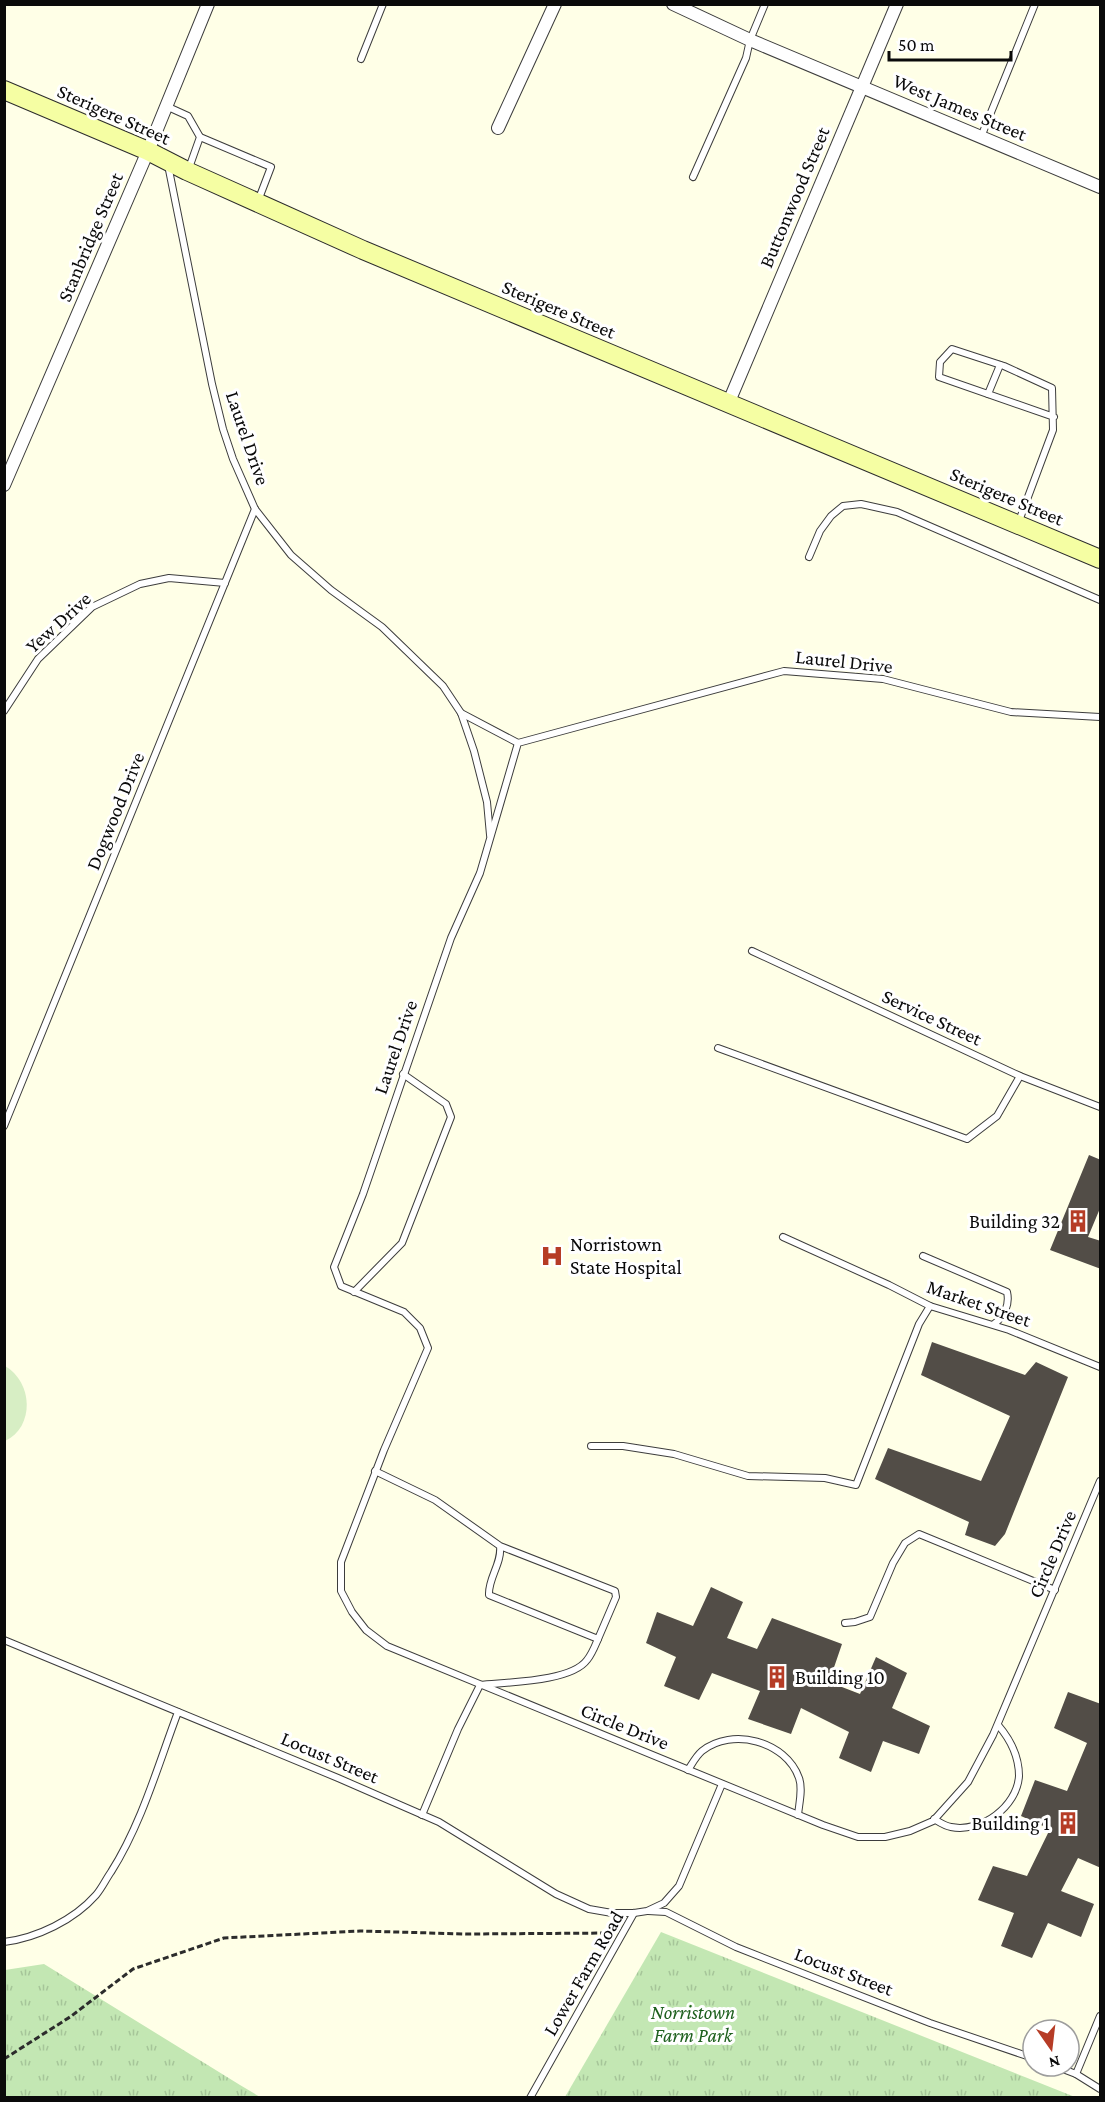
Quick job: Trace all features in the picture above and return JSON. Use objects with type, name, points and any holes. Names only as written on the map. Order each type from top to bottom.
[{"type":"street","name":"Stanbridge Street","points":[[4,485],[148,151],[208,4]]},
{"type":"street","points":[[498,128],[555,4]]},
{"type":"street","name":"West James Street","points":[[673,4],[750,40],[1101,187]]},
{"type":"street","name":"Buttonwood Street","points":[[728,405],[897,4]]},
{"type":"street","name":"Sterigere Street","points":[[4,90],[148,151],[167,162],[363,250],[728,405],[1101,559]]},
{"type":"lane","points":[[361,59],[383,4]]},
{"type":"lane","points":[[693,177],[746,58],[750,40],[765,4]]},
{"type":"lane","points":[[981,137],[1035,4]]},
{"type":"lane","points":[[166,106],[188,116],[200,137],[271,167],[257,203]]},
{"type":"lane","points":[[188,171],[200,137]]},
{"type":"lane","name":"Laurel Drive","points":[[167,162],[220,418],[233,459],[255,509],[291,555],[331,590],[382,627],[443,686],[461,713],[474,751],[487,802],[490,839]]},
{"type":"lane","points":[[1018,525],[1053,430],[1054,417],[1052,388],[1000,365],[952,349],[940,362],[939,377],[1054,417]]},
{"type":"lane","points":[[988,394],[1000,365]]},
{"type":"lane","points":[[809,557],[820,531],[831,516],[843,506],[861,504],[897,512],[1101,600]]},
{"type":"lane","name":"Dogwood Drive","points":[[4,1126],[255,509]]},
{"type":"lane","name":"Yew Drive","points":[[4,711],[38,659],[92,608],[140,584],[169,578],[225,583]]},
{"type":"lane","name":"Laurel Drive","points":[[461,713],[518,743],[784,672],[883,679],[1011,712],[1101,717]]},
{"type":"lane","name":"Laurel Drive","points":[[334,1267],[363,1194],[451,938],[480,873],[518,743]]},
{"type":"lane","name":"Service Street","points":[[752,951],[1020,1076],[1101,1107]]},
{"type":"lane","points":[[718,1048],[966,1139],[997,1116],[1020,1076]]},
{"type":"lane","points":[[354,1292],[402,1243],[451,1117],[446,1104],[403,1074]]},
{"type":"lane","name":"Market Street","points":[[783,1237],[930,1306],[994,1324],[1101,1367]]},
{"type":"lane","points":[[922,1256],[1006,1292],[1008,1300],[1002,1318],[994,1324]]},
{"type":"lane","name":"Circle Drive","points":[[334,1267],[341,1286],[404,1312],[420,1328],[428,1348],[375,1471],[340,1562],[341,1590],[352,1612],[366,1630],[387,1646],[687,1770],[858,1837],[885,1837],[910,1831],[934,1819],[968,1782],[998,1725],[1101,1481]]},
{"type":"lane","points":[[591,1446],[623,1446],[674,1454],[748,1476],[825,1478],[856,1485],[919,1324],[930,1306]]},
{"type":"lane","points":[[375,1471],[435,1500],[500,1546],[615,1591],[616,1597],[587,1661],[569,1673],[525,1681],[480,1684],[422,1815]]},
{"type":"lane","points":[[845,1623],[870,1617],[893,1563],[905,1543],[920,1534],[1055,1590]]},
{"type":"lane","points":[[500,1546],[501,1556],[488,1589],[489,1595],[598,1639]]},
{"type":"lane","name":"Locust Street","points":[[4,1640],[328,1773],[422,1815],[476,1844],[556,1894],[589,1909],[612,1913],[634,1913]]},
{"type":"lane","points":[[4,1942],[22,1940],[41,1933],[72,1915],[97,1895],[135,1826],[178,1712]]},
{"type":"lane","points":[[934,1819],[948,1827],[969,1827],[994,1817],[1002,1811],[1017,1788],[1019,1775],[1009,1738],[998,1725]]},
{"type":"lane","points":[[687,1770],[701,1752],[719,1742],[742,1738],[768,1744],[789,1760],[799,1778],[801,1786],[798,1815]]},
{"type":"lane","name":"Lower Farm Road","points":[[530,2097],[634,1913],[647,1911],[664,1903],[679,1886],[722,1784]]},
{"type":"lane","name":"Locust Street","points":[[647,1911],[666,1912],[736,1947],[930,2023],[1021,2054]]},
{"type":"lane","points":[[1081,2062],[1101,2016]]},
{"type":"lane","points":[[1081,2077],[1101,2090]]},
{"type":"path","points":[[4,2060],[70,2017],[134,1969],[224,1938],[360,1931],[466,1934],[622,1933]]},
{"type":"green space","points":[[5,1366],[21,1382],[27,1404],[22,1426],[5,1441]]},
{"type":"green space","name":"Norristown Farm Park","points":[[661,1932],[1021,2075],[1021,2078],[1027,2078],[1075,2097],[565,2097]]},
{"type":"green space","points":[[44,1964],[260,2097],[5,2097],[5,1970]]},
{"type":"building","name":"Building 32","points":[[1089,1155],[1101,1160],[1101,1206],[1088,1237],[1101,1241],[1101,1269],[1050,1250]]},
{"type":"building","points":[[932,1342],[1025,1375],[1036,1362],[1068,1377],[1005,1534],[995,1546],[965,1535],[969,1522],[875,1479],[888,1448],[981,1481],[1010,1416],[921,1375]]},
{"type":"building","name":"Building 10","points":[[711,1587],[743,1602],[727,1638],[757,1649],[772,1618],[842,1644],[829,1682],[860,1694],[876,1657],[907,1673],[892,1708],[930,1726],[919,1754],[883,1741],[871,1772],[839,1758],[849,1732],[801,1708],[791,1734],[748,1719],[760,1691],[712,1673],[699,1700],[664,1686],[676,1657],[646,1643],[657,1612],[693,1626]]},
{"type":"building","name":"Building 1","points":[[1068,1692],[1101,1704],[1101,1868],[1078,1858],[1061,1891],[1094,1904],[1081,1937],[1048,1923],[1032,1958],[1001,1946],[1014,1913],[978,1900],[993,1866],[1027,1876],[1050,1829],[1021,1816],[1035,1780],[1067,1791],[1087,1743],[1054,1728]]},
{"type":"place","name":"Building 32","points":[[1078,1221]]},
{"type":"place","name":"Norristown State Hospital","points":[[552,1256]]},
{"type":"place","name":"Building 10","points":[[777,1677]]},
{"type":"place","name":"Building 1","points":[[1068,1823]]}]
